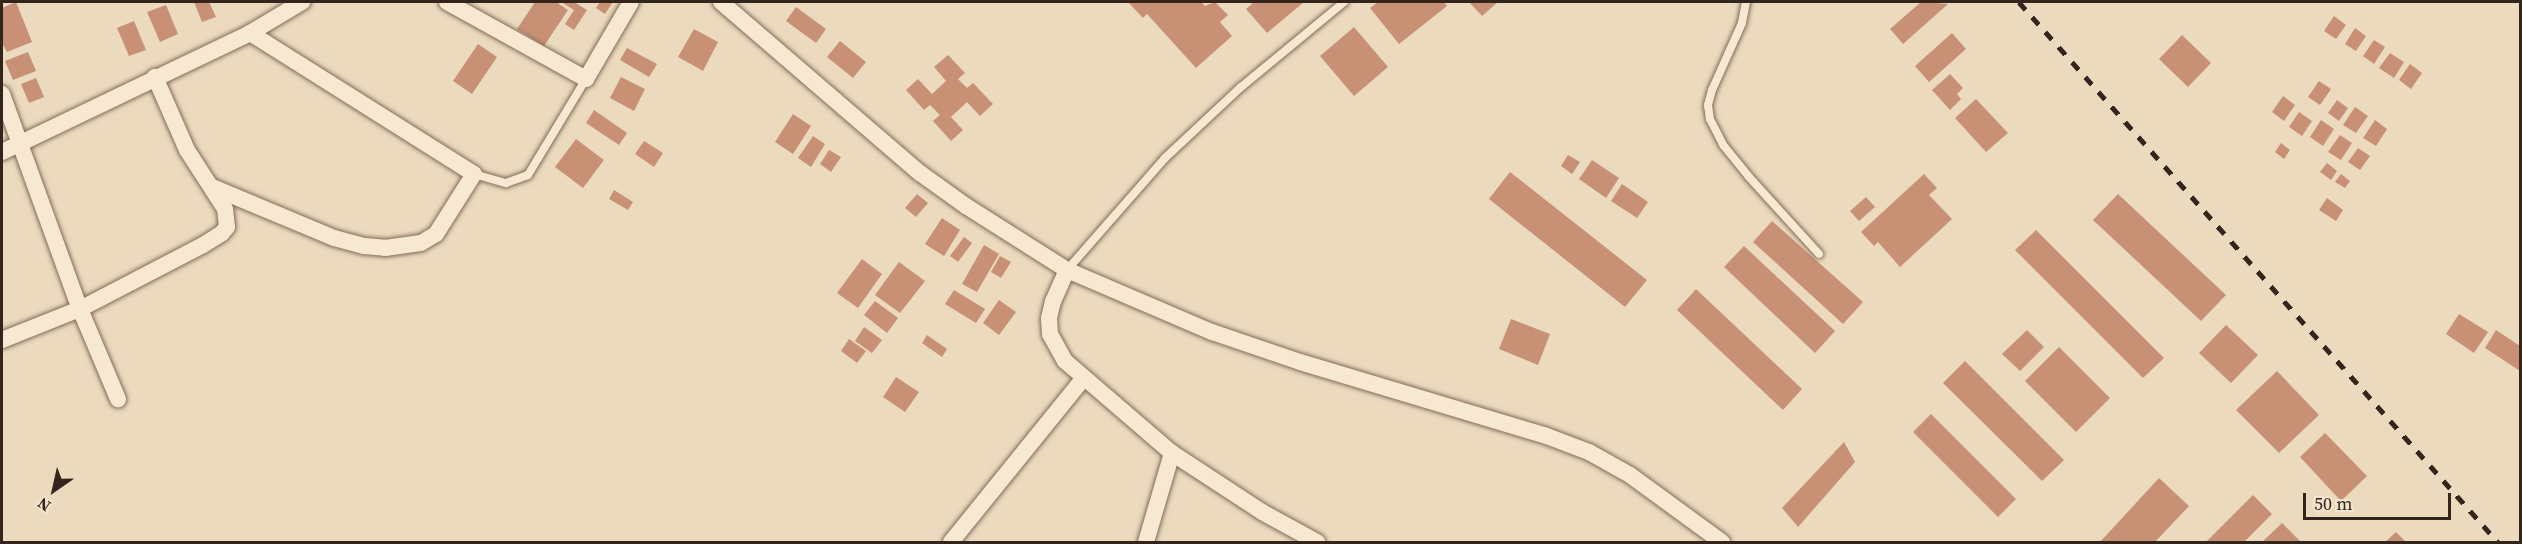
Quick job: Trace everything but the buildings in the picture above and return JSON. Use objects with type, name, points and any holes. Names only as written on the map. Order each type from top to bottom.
[{"type":"street","points":[[2,152],[250,33],[302,2]]},
{"type":"street","points":[[447,2],[586,79],[631,2]]},
{"type":"street","points":[[721,2],[920,173],[966,206],[1067,270],[1212,332],[1311,366],[1544,435],[1589,452],[1630,475],[1722,543]]},
{"type":"street","points":[[212,187],[334,238],[364,246],[400,247],[421,243],[436,234],[474,174],[250,33]]},
{"type":"street","points":[[2,340],[80,309],[222,233],[226,227],[227,216],[212,187],[187,150],[155,77]]},
{"type":"street","points":[[2,94],[80,309],[118,399]]},
{"type":"street","points":[[1067,270],[1053,301],[1049,319],[1050,334],[1065,361],[1083,379],[1172,453],[1262,512],[1317,543]]},
{"type":"street","points":[[951,543],[1083,379]]},
{"type":"street","points":[[1146,543],[1172,453]]},
{"type":"lane","points":[[1067,270],[1165,158],[1241,87],[1344,2]]},
{"type":"lane","points":[[1746,2],[1742,22],[1712,90],[1708,105],[1710,119],[1724,146],[1749,177],[1819,254]]},
{"type":"lane","points":[[474,174],[506,183],[528,176],[586,79]]},
{"type":"railway","points":[[2019,2],[2498,542]]}]
